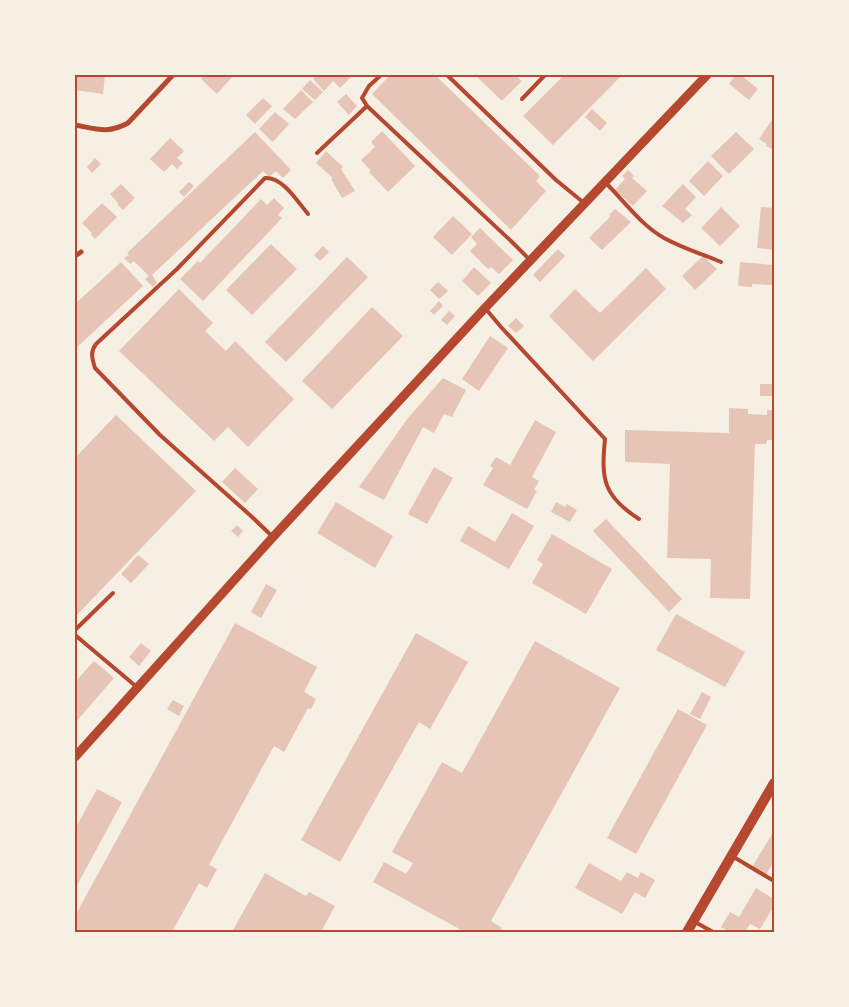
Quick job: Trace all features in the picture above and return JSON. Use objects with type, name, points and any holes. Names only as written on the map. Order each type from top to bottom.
[{"type":"main road","points":[[687,932],[774,783]]},
{"type":"street","points":[[75,125],[109,131],[120,128],[128,123],[173,75]]},
{"type":"street","points":[[75,757],[273,537],[485,308],[705,76]]},
{"type":"street","points":[[75,256],[81,252]]},
{"type":"lane","points":[[381,75],[368,86],[362,98],[367,106],[530,260]]},
{"type":"lane","points":[[447,75],[556,180],[584,203]]},
{"type":"lane","points":[[522,99],[545,75]]},
{"type":"lane","points":[[317,153],[367,106]]},
{"type":"lane","points":[[273,537],[252,516],[160,435],[94,368],[92,350],[96,344],[177,269],[266,178],[273,178],[282,184],[308,214]]},
{"type":"lane","points":[[605,182],[645,223],[662,237],[721,262]]},
{"type":"lane","points":[[485,308],[501,328],[605,439],[603,464],[605,482],[614,498],[639,519]]},
{"type":"lane","points":[[75,630],[113,593]]},
{"type":"lane","points":[[75,634],[138,688]]},
{"type":"lane","points":[[732,856],[774,881]]},
{"type":"lane","points":[[694,921],[713,932]]},
{"type":"building","points":[[75,75],[105,75],[103,94],[75,90]]},
{"type":"building","points":[[204,75],[233,76],[217,94],[201,79]]},
{"type":"building","points":[[317,75],[349,75],[351,77],[340,88],[333,81],[324,91],[313,79]]},
{"type":"building","points":[[390,75],[435,75],[540,176],[536,181],[546,191],[511,230],[372,94]]},
{"type":"building","points":[[475,75],[515,75],[522,81],[502,101]]},
{"type":"building","points":[[564,75],[622,75],[553,145],[523,116]]},
{"type":"building","points":[[736,75],[741,75],[758,89],[749,100],[729,84]]},
{"type":"building","points":[[310,80],[323,92],[315,100],[302,89]]},
{"type":"building","points":[[301,90],[313,102],[295,119],[283,109]]},
{"type":"building","points":[[346,94],[357,106],[349,115],[337,102]]},
{"type":"building","points":[[263,98],[272,106],[255,124],[246,115]]},
{"type":"building","points":[[592,109],[607,123],[600,131],[585,117]]},
{"type":"building","points":[[275,112],[289,124],[273,142],[259,129]]},
{"type":"building","points":[[772,120],[774,121],[774,150],[766,146],[767,144],[759,139]]},
{"type":"building","points":[[382,131],[415,166],[388,192],[369,172],[371,171],[361,160],[375,147],[371,142]]},
{"type":"building","points":[[255,132],[291,170],[283,178],[276,171],[269,177],[263,171],[152,275],[157,283],[153,287],[145,279],[149,276],[134,261],[130,264],[124,258],[129,255],[127,253]]},
{"type":"building","points":[[736,132],[754,149],[729,174],[711,156]]},
{"type":"building","points":[[170,138],[184,151],[177,158],[183,163],[177,169],[172,164],[164,172],[150,159]]},
{"type":"building","points":[[326,151],[343,167],[341,169],[355,191],[342,198],[331,179],[333,178],[316,163]]},
{"type":"building","points":[[95,158],[101,164],[92,173],[87,167]]},
{"type":"building","points":[[708,161],[723,176],[704,196],[689,181]]},
{"type":"building","points":[[628,170],[634,176],[632,178],[647,191],[633,206],[615,190],[625,179],[622,176]]},
{"type":"building","points":[[189,182],[194,186],[184,197],[179,192]]},
{"type":"building","points":[[121,184],[135,198],[123,210],[110,194]]},
{"type":"building","points":[[683,184],[696,197],[685,209],[692,215],[683,223],[662,206]]},
{"type":"building","points":[[274,198],[284,208],[278,215],[282,218],[203,301],[180,279],[198,261],[200,263],[261,199],[267,205]]},
{"type":"building","points":[[102,203],[117,217],[95,239],[82,223]]},
{"type":"building","points":[[721,207],[740,226],[720,246],[701,228]]},
{"type":"building","points":[[761,207],[774,208],[774,250],[757,248]]},
{"type":"building","points":[[615,209],[631,222],[602,250],[589,238],[611,216],[609,215]]},
{"type":"building","points":[[453,216],[472,234],[452,255],[433,237]]},
{"type":"building","points":[[480,228],[513,260],[499,274],[491,267],[488,269],[470,251],[477,244],[471,237]]},
{"type":"building","points":[[271,244],[297,269],[252,315],[226,290]]},
{"type":"building","points":[[323,246],[329,252],[320,261],[314,255]]},
{"type":"building","points":[[558,249],[565,256],[540,282],[533,275]]},
{"type":"building","points":[[703,256],[717,269],[695,290],[682,276]]},
{"type":"building","points":[[347,257],[368,277],[286,362],[265,342]]},
{"type":"building","points":[[121,262],[143,286],[75,349],[75,304]]},
{"type":"building","points":[[740,262],[774,265],[774,285],[752,284],[752,287],[738,286]]},
{"type":"building","points":[[474,267],[491,283],[478,296],[462,281]]},
{"type":"building","points":[[646,268],[666,289],[593,361],[549,316],[575,289],[600,313]]},
{"type":"building","points":[[438,282],[448,291],[439,299],[430,290]]},
{"type":"building","points":[[179,289],[213,323],[205,331],[226,351],[235,341],[294,399],[248,447],[228,427],[214,441],[119,351]]},
{"type":"building","points":[[439,301],[443,306],[434,315],[430,311]]},
{"type":"building","points":[[372,307],[403,336],[332,409],[302,381]]},
{"type":"building","points":[[449,311],[455,316],[447,325],[441,320]]},
{"type":"building","points":[[516,318],[524,326],[516,333],[508,326]]},
{"type":"building","points":[[490,336],[508,348],[479,391],[462,379]]},
{"type":"building","points":[[443,378],[466,390],[452,417],[444,414],[434,433],[423,427],[384,500],[359,487],[408,418]]},
{"type":"building","points":[[760,384],[774,384],[774,396],[760,396]]},
{"type":"building","points":[[729,408],[748,409],[748,414],[767,415],[767,410],[774,410],[774,440],[767,440],[766,444],[755,444],[750,599],[710,598],[711,559],[667,558],[670,464],[625,462],[625,430],[729,433]]},
{"type":"building","points":[[116,415],[196,491],[75,617],[75,458]]},
{"type":"building","points":[[535,420],[556,432],[532,477],[539,481],[534,490],[537,491],[527,509],[483,485],[493,468],[490,466],[496,457],[510,465]]},
{"type":"building","points":[[434,467],[453,478],[427,524],[408,514]]},
{"type":"building","points":[[235,468],[258,489],[245,503],[222,482]]},
{"type":"building","points":[[336,502],[393,536],[375,568],[317,533]]},
{"type":"building","points":[[556,502],[565,507],[567,504],[577,510],[570,522],[551,512]]},
{"type":"building","points":[[512,513],[534,526],[509,569],[460,541],[468,526],[495,542]]},
{"type":"building","points":[[606,519],[682,599],[669,612],[593,531]]},
{"type":"building","points":[[237,525],[243,531],[238,537],[231,531]]},
{"type":"building","points":[[552,534],[612,569],[586,614],[532,583],[543,564],[537,560]]},
{"type":"building","points":[[138,555],[149,564],[131,583],[121,574]]},
{"type":"building","points":[[266,584],[277,590],[261,618],[251,612]]},
{"type":"building","points":[[676,614],[745,652],[725,687],[656,650]]},
{"type":"building","points":[[235,623],[317,667],[304,692],[316,699],[311,709],[308,708],[284,752],[274,746],[209,865],[217,869],[207,888],[199,883],[172,932],[75,932],[75,916]]},
{"type":"building","points":[[416,633],[468,662],[430,729],[419,722],[340,862],[301,840]]},
{"type":"building","points":[[535,641],[620,688],[491,921],[502,928],[500,932],[465,932],[373,882],[384,862],[406,874],[413,863],[392,852],[442,762],[462,773]]},
{"type":"building","points":[[141,643],[151,651],[139,666],[129,657]]},
{"type":"building","points":[[94,661],[114,678],[75,723],[75,682]]},
{"type":"building","points":[[702,692],[711,697],[700,719],[690,714]]},
{"type":"building","points":[[173,700],[184,706],[179,716],[167,709]]},
{"type":"building","points":[[678,709],[707,725],[636,854],[607,838]]},
{"type":"building","points":[[97,789],[122,802],[75,889],[75,829]]},
{"type":"building","points":[[774,831],[774,861],[766,875],[752,867]]},
{"type":"building","points":[[589,863],[621,881],[627,872],[638,878],[641,872],[655,880],[645,898],[635,892],[622,914],[575,888]]},
{"type":"building","points":[[265,873],[306,896],[309,892],[335,906],[321,932],[232,932]]},
{"type":"building","points":[[756,888],[774,899],[774,906],[760,929],[750,924],[745,932],[730,932],[721,927],[730,912],[739,917]]}]
